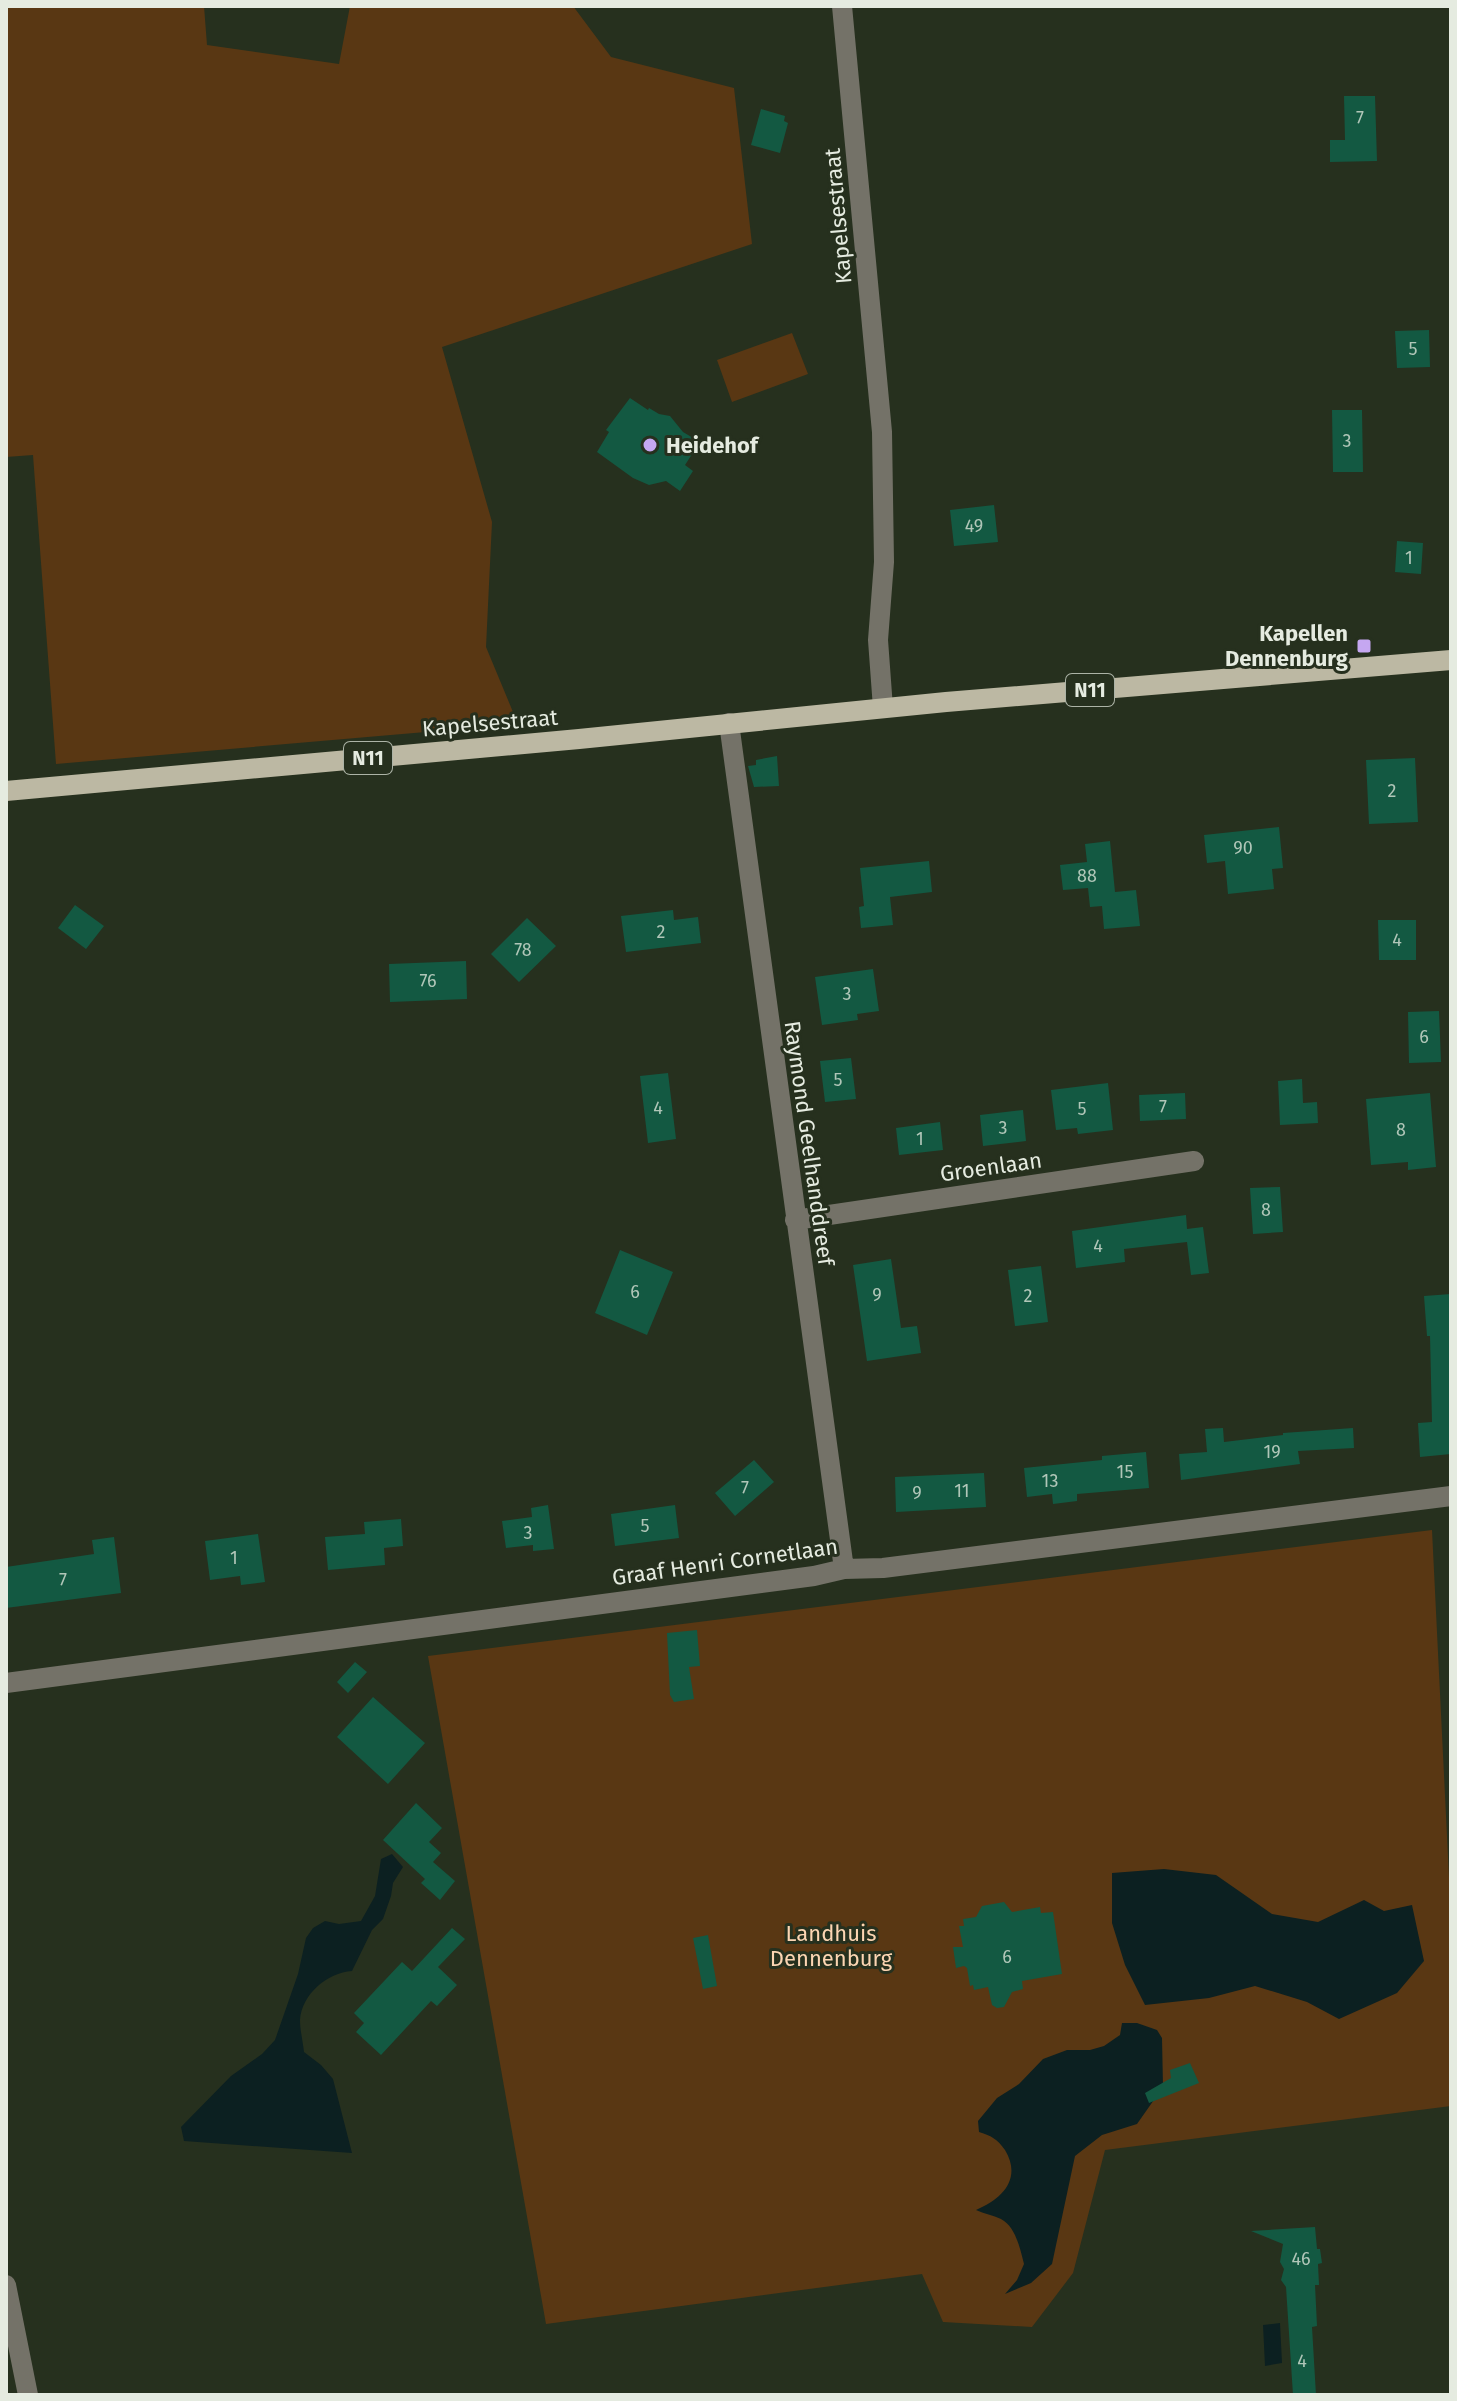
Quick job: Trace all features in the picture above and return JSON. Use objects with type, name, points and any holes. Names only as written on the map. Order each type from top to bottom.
[{"type":"main road","name":"Kapelsestraat","points":[[6,791],[563,741],[883,708],[1451,660]]},
{"type":"street","name":"Kapelsestraat","points":[[842,6],[882,432],[884,562],[878,640],[883,708]]},
{"type":"street","name":"Raymond Geelhanddreef","points":[[729,723],[844,1569]]},
{"type":"street","name":"Groenlaan","points":[[795,1220],[1194,1161]]},
{"type":"street","name":"Graaf Henri Cornetlaan","points":[[6,1683],[814,1576],[844,1569],[883,1568],[1451,1496]]},
{"type":"street","points":[[6,2285],[28,2395]]},
{"type":"green space","points":[[6,6],[204,6],[207,45],[339,64],[350,6],[573,6],[611,57],[734,88],[752,244],[442,347],[492,522],[486,647],[518,724],[56,764],[33,455],[6,457]]},
{"type":"green space","points":[[792,333],[808,374],[732,402],[717,360]]},
{"type":"green space","name":"Landhuis Dennenburg","points":[[1432,1530],[1451,1918],[1451,2106],[1105,2150],[1073,2273],[1032,2327],[943,2322],[922,2274],[546,2324],[428,1656]]},
{"type":"water","points":[[392,1854],[403,1867],[393,1883],[383,1919],[372,1930],[352,1971],[334,1976],[317,1986],[305,2002],[300,2020],[304,2052],[333,2079],[352,2153],[184,2141],[181,2127],[231,2076],[262,2054],[275,2040],[298,1974],[306,1938],[313,1928],[325,1921],[339,1924],[361,1921],[375,1896],[381,1859]]},
{"type":"water","points":[[1164,1869],[1216,1875],[1272,1914],[1318,1922],[1364,1900],[1384,1911],[1412,1905],[1424,1961],[1397,1993],[1339,2019],[1307,2002],[1255,1986],[1209,1998],[1145,2005],[1125,1965],[1112,1923],[1112,1873]]},
{"type":"water","points":[[1122,2023],[1137,2023],[1157,2030],[1162,2038],[1163,2087],[1137,2124],[1102,2135],[1075,2156],[1052,2264],[1031,2283],[1005,2294],[1017,2280],[1024,2264],[1019,2245],[1006,2223],[976,2210],[1002,2194],[1010,2178],[1010,2160],[994,2138],[979,2132],[978,2121],[997,2098],[1019,2084],[1043,2059],[1067,2050],[1090,2050],[1104,2046],[1120,2035]]},
{"type":"water","points":[[1280,2323],[1282,2363],[1265,2366],[1263,2325]]},
{"type":"building","points":[[1344,96],[1375,96],[1377,161],[1330,162],[1330,140],[1345,140]]},
{"type":"building","points":[[761,109],[785,116],[784,121],[788,123],[780,153],[751,145]]},
{"type":"building","points":[[1429,330],[1430,367],[1397,368],[1395,331]]},
{"type":"building","name":"Heidehof","points":[[630,398],[648,410],[670,416],[683,432],[700,442],[685,465],[693,471],[680,491],[666,481],[649,485],[633,478],[597,452],[609,432],[606,430]]},
{"type":"building","points":[[1332,410],[1362,410],[1363,472],[1333,472]]},
{"type":"building","points":[[994,505],[998,542],[954,546],[950,510]]},
{"type":"building","points":[[1397,541],[1423,543],[1421,574],[1395,572]]},
{"type":"building","points":[[777,756],[779,786],[754,787],[748,766],[756,765],[756,760]]},
{"type":"building","points":[[1415,758],[1418,822],[1369,824],[1366,760]]},
{"type":"building","points":[[1279,827],[1283,868],[1272,869],[1274,889],[1228,894],[1225,861],[1207,863],[1204,835]]},
{"type":"building","points":[[1110,841],[1115,892],[1136,890],[1140,926],[1104,929],[1102,906],[1090,907],[1088,888],[1063,890],[1060,865],[1087,862],[1085,844]]},
{"type":"building","points":[[929,861],[932,892],[890,897],[893,925],[861,928],[859,907],[864,906],[860,868]]},
{"type":"building","points":[[75,905],[104,926],[86,949],[58,928]]},
{"type":"building","points":[[673,910],[674,920],[698,917],[701,943],[626,952],[621,916]]},
{"type":"building","points":[[527,918],[556,946],[519,982],[491,954]]},
{"type":"building","points":[[1378,920],[1416,920],[1416,960],[1379,960]]},
{"type":"building","points":[[466,961],[467,999],[390,1002],[389,964]]},
{"type":"building","points":[[873,969],[879,1011],[857,1014],[858,1020],[822,1025],[815,977]]},
{"type":"building","points":[[1439,1011],[1441,1062],[1409,1063],[1408,1012]]},
{"type":"building","points":[[851,1058],[856,1099],[825,1102],[820,1061]]},
{"type":"building","points":[[668,1073],[676,1139],[648,1143],[640,1076]]},
{"type":"building","points":[[1302,1079],[1303,1103],[1317,1102],[1318,1123],[1280,1125],[1278,1081]]},
{"type":"building","points":[[1108,1083],[1113,1130],[1078,1134],[1077,1128],[1056,1130],[1051,1090]]},
{"type":"building","points":[[1185,1093],[1186,1119],[1140,1121],[1139,1095]]},
{"type":"building","points":[[1430,1093],[1436,1167],[1408,1170],[1408,1162],[1371,1165],[1366,1099]]},
{"type":"building","points":[[1023,1110],[1026,1141],[983,1146],[980,1115]]},
{"type":"building","points":[[940,1122],[943,1150],[899,1155],[896,1128]]},
{"type":"building","points":[[1280,1187],[1283,1232],[1253,1234],[1250,1188]]},
{"type":"building","points":[[1186,1215],[1187,1229],[1203,1227],[1209,1273],[1191,1275],[1187,1242],[1124,1249],[1125,1262],[1076,1268],[1072,1231]]},
{"type":"building","points":[[620,1250],[673,1272],[647,1335],[595,1313]]},
{"type":"building","points":[[891,1259],[901,1328],[917,1326],[921,1353],[867,1361],[853,1265]]},
{"type":"building","points":[[1041,1266],[1048,1322],[1015,1326],[1008,1270]]},
{"type":"building","points":[[1451,1294],[1451,1454],[1420,1457],[1418,1423],[1432,1422],[1430,1336],[1427,1336],[1424,1296]]},
{"type":"building","points":[[1223,1428],[1224,1442],[1283,1433],[1353,1428],[1354,1448],[1298,1451],[1300,1464],[1181,1480],[1179,1454],[1207,1452],[1205,1429]]},
{"type":"building","points":[[1146,1452],[1149,1488],[1077,1494],[1077,1501],[1053,1504],[1052,1494],[1027,1497],[1024,1468]]},
{"type":"building","points":[[754,1460],[774,1482],[735,1516],[715,1493]]},
{"type":"building","points":[[984,1473],[986,1507],[896,1512],[895,1477]]},
{"type":"building","points":[[548,1505],[554,1549],[533,1551],[533,1545],[506,1548],[502,1521],[532,1517],[531,1508]]},
{"type":"building","points":[[675,1505],[679,1538],[615,1546],[611,1514]]},
{"type":"building","points":[[401,1519],[403,1546],[384,1548],[385,1565],[328,1570],[325,1537],[365,1534],[364,1522]]},
{"type":"building","points":[[258,1534],[265,1582],[241,1585],[240,1576],[210,1580],[205,1541]]},
{"type":"building","points":[[114,1537],[121,1593],[6,1608],[6,1567],[94,1554],[92,1540]]},
{"type":"building","points":[[697,1630],[700,1666],[689,1667],[694,1699],[674,1702],[670,1695],[667,1633]]},
{"type":"building","points":[[355,1662],[367,1672],[348,1693],[337,1682]]},
{"type":"building","points":[[373,1697],[425,1743],[388,1784],[337,1737]]},
{"type":"building","points":[[416,1803],[442,1828],[429,1842],[441,1853],[433,1862],[455,1881],[440,1900],[421,1883],[425,1879],[383,1840]]},
{"type":"building","points":[[1004,1902],[1012,1912],[1040,1907],[1041,1913],[1053,1912],[1062,1974],[1022,1981],[1023,1989],[1012,1992],[1004,2007],[997,2008],[992,2005],[988,1987],[974,1990],[973,1985],[970,1986],[967,1968],[956,1968],[953,1947],[963,1947],[959,1926],[964,1926],[963,1919],[976,1917],[982,1906]]},
{"type":"building","points":[[452,1928],[465,1939],[438,1967],[457,1985],[437,2006],[431,2001],[381,2055],[356,2032],[364,2023],[354,2013],[402,1962],[412,1971]]},
{"type":"building","points":[[708,1935],[717,1986],[703,1989],[693,1938]]},
{"type":"building","points":[[1190,2063],[1199,2083],[1149,2103],[1145,2093],[1171,2078],[1170,2070]]},
{"type":"building","points":[[1315,2227],[1322,2263],[1318,2264],[1319,2285],[1315,2285],[1317,2326],[1312,2327],[1316,2395],[1293,2395],[1286,2287],[1281,2280],[1283,2244],[1251,2231]]},
{"type":"place","name":"Heidehof","points":[[650,445]]},
{"type":"place","name":"Kapellen Dennenburg","points":[[1364,646]]}]
